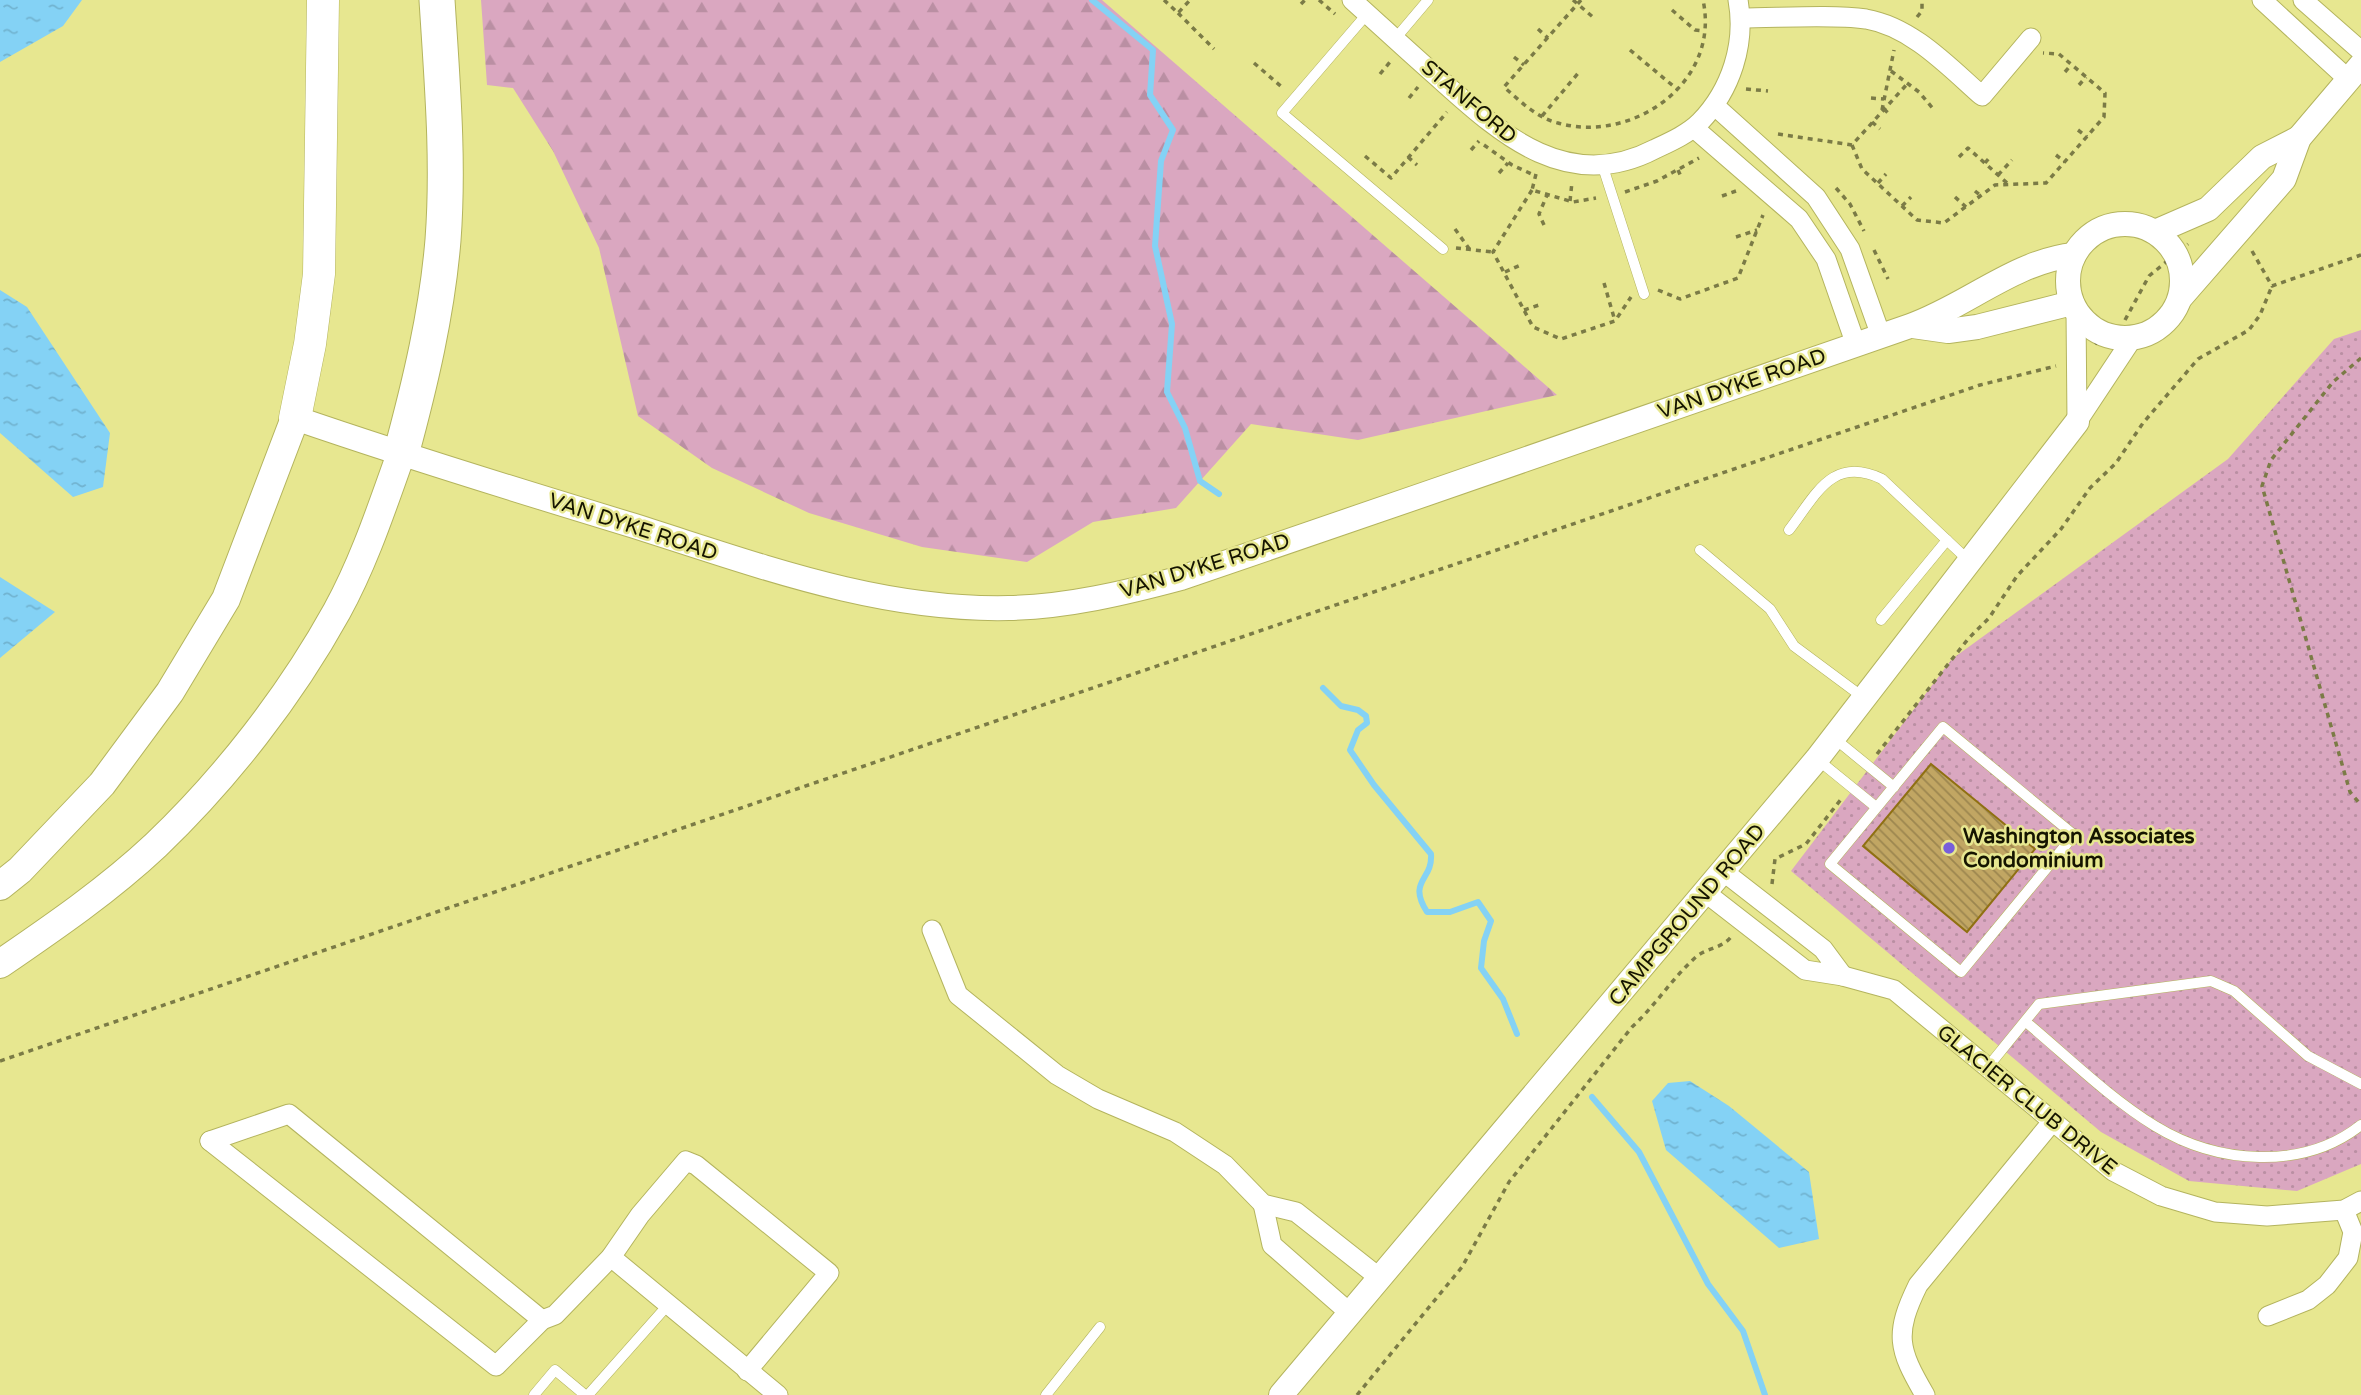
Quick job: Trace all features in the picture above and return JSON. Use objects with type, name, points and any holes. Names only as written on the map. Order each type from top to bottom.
[{"type":"highway","points":[[295,418],[310,344],[319,274],[323,0]]},
{"type":"highway","points":[[401,454],[426,358],[443,240],[444,121],[437,0]]},
{"type":"main road","points":[[0,886],[20,870],[102,784],[170,692],[226,599],[295,418]]},
{"type":"main road","points":[[0,964],[75,913],[156,845],[237,756],[309,659],[338,609],[371,537],[401,454]]},
{"type":"street","name":"STANFORD","points":[[1352,0],[1494,128],[1524,147],[1556,159],[1602,163],[1647,153],[1694,128],[1715,106],[1734,66],[1740,9]]},
{"type":"street","points":[[2155,232],[2208,209],[2262,157],[2298,138],[2355,73],[2262,0]]},
{"type":"street","points":[[2303,0],[2361,51]]},
{"type":"street","points":[[1740,9],[1867,19],[1898,31],[1926,47],[1982,96],[2032,45]]},
{"type":"street","points":[[1715,106],[1816,197],[1850,249],[1881,336]]},
{"type":"street","points":[[1694,128],[1798,219],[1826,259],[1856,345]]},
{"type":"street","points":[[2181,297],[2284,179],[2298,138]]},
{"type":"street","points":[[2074,307],[2088,326],[2106,336],[2132,338],[2161,327],[2174,314],[2181,297],[2183,278],[2175,254],[2155,232],[2138,225],[2119,224],[2101,229],[2085,240],[2074,255],[2068,274],[2074,307],[2077,422]]},
{"type":"street","name":"VAN DYKE ROAD","points":[[295,418],[736,560],[836,588],[929,605],[1010,608],[1119,594],[1181,578],[1913,326],[2035,265],[2056,257],[2074,255]]},
{"type":"street","name":"VAN DYKE ROAD","points":[[1913,326],[1948,331],[2074,307]]},
{"type":"street","name":"CAMPGROUND ROAD","points":[[1281,1395],[1724,872],[1834,738],[2077,422],[2132,338]]},
{"type":"street","points":[[1724,872],[1823,949],[1843,976]]},
{"type":"street","name":"GLACIER CLUB DRIVE","points":[[1706,893],[1805,970],[1843,976],[1894,990],[2112,1171],[2161,1196],[2216,1212],[2267,1216],[2353,1205],[2354,1233],[2348,1258],[2327,1285],[2308,1300],[2268,1316]]},
{"type":"street","points":[[1763,937],[1781,916]]},
{"type":"street","points":[[932,930],[958,995],[1057,1075],[1098,1099],[1175,1132],[1225,1166],[1263,1204],[1296,1212],[1381,1279]]},
{"type":"street","points":[[542,1320],[289,1114],[210,1140],[496,1366],[542,1320],[555,1315],[611,1258],[640,1215],[686,1161],[696,1165],[829,1273],[747,1371]]},
{"type":"street","points":[[1925,1395],[1901,1345],[1903,1316],[1918,1285],[2052,1122]]},
{"type":"street","points":[[1263,1204],[1272,1245],[1351,1314]]},
{"type":"street","points":[[611,1258],[778,1395]]},
{"type":"lane","points":[[1395,39],[1428,0]]},
{"type":"lane","points":[[1367,14],[1282,113],[1445,245]]},
{"type":"lane","points":[[1602,163],[1644,294]]},
{"type":"lane","points":[[1789,530],[1829,478],[1840,473],[1856,472],[1882,480],[1971,563]]},
{"type":"lane","points":[[1881,620],[1947,540]]},
{"type":"lane","points":[[1700,550],[1770,609],[1794,646],[1864,699]]},
{"type":"lane","points":[[1943,727],[2074,835],[1961,972],[1830,864],[1876,807],[1943,727]]},
{"type":"lane","points":[[1834,738],[1894,786]]},
{"type":"lane","points":[[1817,759],[1876,807]]},
{"type":"lane","points":[[1987,1069],[2039,1004],[2211,981],[2234,990],[2308,1056],[2361,1084]]},
{"type":"lane","points":[[2026,1021],[2130,1109],[2158,1128],[2210,1149],[2260,1157],[2290,1156],[2316,1151],[2342,1141],[2361,1125]]},
{"type":"lane","points":[[534,1395],[555,1370],[586,1395],[667,1306]]},
{"type":"lane","points":[[1046,1395],[1100,1327]]},
{"type":"path","points":[[1164,0],[1214,49]]},
{"type":"path","points":[[1178,13],[1189,0]]},
{"type":"path","points":[[1319,0],[1339,18]]},
{"type":"path","points":[[1573,0],[1579,2],[1594,18]]},
{"type":"path","points":[[1579,2],[1504,87],[1542,116],[1572,127],[1608,127],[1637,119],[1657,108],[1678,90],[1694,64],[1704,31],[1703,0]]},
{"type":"path","points":[[1910,25],[1922,11],[1922,0]]},
{"type":"path","points":[[1672,10],[1695,30],[1704,31]]},
{"type":"path","points":[[1538,29],[1548,38]]},
{"type":"path","points":[[1883,111],[1896,52],[1885,43]]},
{"type":"path","points":[[1852,145],[1862,169],[1917,220],[1944,223],[1995,185],[2046,183],[2105,117],[2105,93],[2059,54],[2032,45]]},
{"type":"path","points":[[1630,50],[1678,90]]},
{"type":"path","points":[[1514,57],[1524,65]]},
{"type":"path","points":[[1380,74],[1390,62]]},
{"type":"path","points":[[1254,63],[1284,89]]},
{"type":"path","points":[[2065,72],[2071,65]]},
{"type":"path","points":[[1542,116],[1580,71]]},
{"type":"path","points":[[1891,71],[1908,83],[1935,111]]},
{"type":"path","points":[[2079,85],[2086,77]]},
{"type":"path","points":[[1852,145],[1908,83]]},
{"type":"path","points":[[1409,98],[1418,87]]},
{"type":"path","points":[[1746,89],[1768,91]]},
{"type":"path","points":[[1871,98],[1884,99]]},
{"type":"path","points":[[1883,111],[1891,116]]},
{"type":"path","points":[[1365,156],[1391,178],[1447,112]]},
{"type":"path","points":[[1872,122],[1880,129]]},
{"type":"path","points":[[2078,130],[2087,137]]},
{"type":"path","points":[[1778,134],[1852,145]]},
{"type":"path","points":[[1471,150],[1479,141]]},
{"type":"path","points":[[1959,157],[1968,148],[2009,185]]},
{"type":"path","points":[[1622,193],[1678,170],[1704,152]]},
{"type":"path","points":[[2056,155],[2065,162]]},
{"type":"path","points":[[1408,157],[1417,165]]},
{"type":"path","points":[[1985,163],[1990,157]]},
{"type":"path","points":[[1699,158],[1709,166]]},
{"type":"path","points":[[1998,175],[2012,160]]},
{"type":"path","points":[[1499,173],[1508,163]]},
{"type":"path","points":[[1493,252],[1531,190],[1538,169]]},
{"type":"path","points":[[1678,170],[1682,179]]},
{"type":"path","points":[[1878,183],[1886,174]]},
{"type":"path","points":[[1570,201],[1573,177]]},
{"type":"path","points":[[1728,182],[1746,198]]},
{"type":"path","points":[[1531,190],[1570,201],[1598,198]]},
{"type":"path","points":[[1722,197],[1738,190]]},
{"type":"path","points":[[1975,191],[1981,196]]},
{"type":"path","points":[[1544,225],[1539,214],[1547,195]]},
{"type":"path","points":[[1902,206],[1911,197]]},
{"type":"path","points":[[1955,197],[1966,206]]},
{"type":"path","points":[[1755,206],[1772,221]]},
{"type":"path","points":[[1655,289],[1680,299],[1738,278],[1764,214]]},
{"type":"path","points":[[1455,229],[1470,250]]},
{"type":"path","points":[[1736,237],[1758,230]]},
{"type":"path","points":[[2236,234],[2255,254],[2272,286]]},
{"type":"path","points":[[0,1062],[1980,385],[2077,360],[2127,318],[2150,276],[2196,237]]},
{"type":"path","points":[[1445,245],[1493,252]]},
{"type":"path","points":[[1493,252],[1533,327],[1561,339],[1615,321],[1631,297],[1628,287]]},
{"type":"path","points":[[1868,765],[1968,639],[1989,618],[2017,576],[2061,529],[2090,488],[2116,463],[2143,423],[2199,359],[2249,330],[2260,315],[2272,286],[2361,255]]},
{"type":"path","points":[[1505,272],[1523,264]]},
{"type":"path","points":[[1604,284],[1615,321]]},
{"type":"path","points":[[1524,310],[1538,305]]},
{"type":"path","points":[[2361,358],[2333,383],[2271,460],[2262,486],[2347,783],[2356,802],[2361,805]]},
{"type":"path","points":[[1760,900],[1773,882],[1775,859],[1805,844],[1851,787]]},
{"type":"path","points":[[1357,1395],[1462,1266],[1509,1182],[1633,1027],[1656,1006],[1676,978],[1699,954],[1727,943],[1743,922]]},
{"type":"green space","points":[[481,0],[1102,0],[1557,395],[1358,440],[1251,424],[1176,508],[1093,522],[1027,562],[922,547],[809,513],[712,468],[638,416],[599,248],[553,151],[513,88],[487,85]]},
{"type":"green space","points":[[2361,330],[2361,1164],[2297,1191],[2189,1181],[2101,1132],[1791,871],[1952,659],[2228,459],[2334,339]]},
{"type":"water","points":[[0,0],[82,0],[63,26],[0,62]]},
{"type":"water","points":[[0,290],[27,307],[110,433],[103,487],[73,497],[0,433]]},
{"type":"water","points":[[0,577],[55,612],[0,658]]},
{"type":"water","points":[[1690,1081],[1729,1106],[1809,1172],[1819,1239],[1779,1248],[1666,1150],[1652,1101],[1668,1083]]},
{"type":"building","name":"Washington Associates Condominium","points":[[1931,764],[2035,849],[1967,932],[1863,846]]},
{"type":"waterway","points":[[1092,0],[1153,50],[1150,95],[1173,130],[1161,161],[1155,246],[1172,324],[1167,392],[1185,428],[1200,481],[1219,494]]},
{"type":"waterway","points":[[1323,688],[1341,706],[1358,710],[1366,716],[1367,723],[1358,730],[1350,750],[1374,785],[1431,854],[1431,863],[1419,893],[1427,912],[1450,912],[1478,902],[1491,921],[1484,941],[1481,968],[1503,999],[1517,1034]]},
{"type":"waterway","points":[[1592,1097],[1639,1152],[1708,1284],[1743,1331],[1765,1395]]},
{"type":"place","name":"Washington Associates Condominium","points":[[1949,848]]}]
